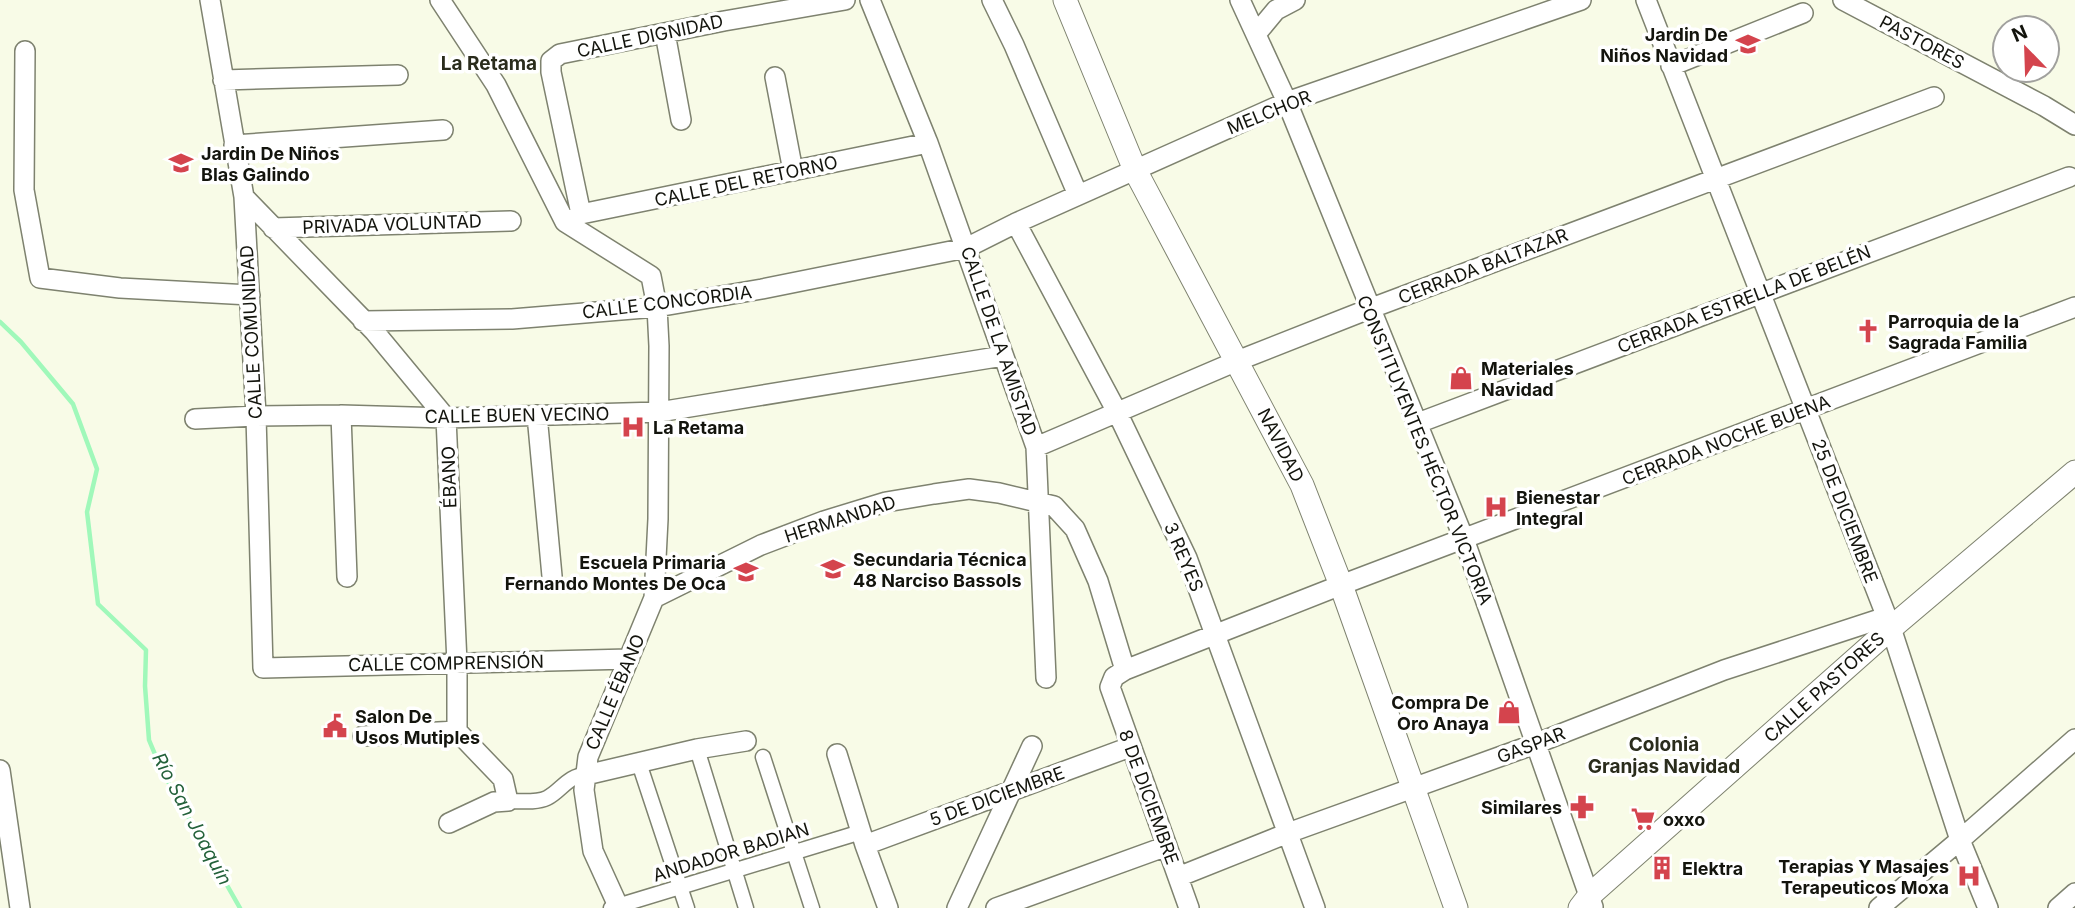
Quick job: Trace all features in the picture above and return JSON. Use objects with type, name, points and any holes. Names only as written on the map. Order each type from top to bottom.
[{"type":"street","name":"CALLE COMUNIDAD","points":[[210,0],[244,198],[256,416],[263,668]]},
{"type":"street","points":[[440,0],[496,85],[573,218]]},
{"type":"street","name":"CALLE DIGNIDAD","points":[[573,218],[551,61],[560,54],[845,0]]},
{"type":"street","name":"CALLE DE LA AMISTAD","points":[[870,0],[928,143],[1036,447],[1046,678]]},
{"type":"street","points":[[992,0],[1078,195]]},
{"type":"street","name":"NAVIDAD","points":[[1065,0],[1135,170],[1302,485],[1456,908]]},
{"type":"street","name":"CONSTITUYENTES HÉCTOR VICTORIA","points":[[1240,0],[1287,102],[1464,539],[1588,904]]},
{"type":"street","points":[[1256,34],[1276,10],[1295,0]]},
{"type":"street","name":"MELCHOR","points":[[966,248],[1287,102],[1581,0]]},
{"type":"street","name":"25 DE DICIEMBRE","points":[[1646,0],[1889,622],[1960,840],[1988,908]]},
{"type":"street","name":"PASTORES","points":[[1843,0],[2075,125]]},
{"type":"street","points":[[1671,66],[1803,13]]},
{"type":"street","points":[[665,33],[681,120]]},
{"type":"street","points":[[25,51],[24,190],[40,278],[120,288],[250,295]]},
{"type":"street","points":[[223,80],[398,75]]},
{"type":"street","points":[[775,77],[793,171]]},
{"type":"street","name":"CERRADA BALTAZAR","points":[[1036,447],[1237,361],[1369,309],[1934,97]]},
{"type":"street","points":[[234,145],[443,130]]},
{"type":"street","name":"CALLE DEL RETORNO","points":[[573,218],[928,143]]},
{"type":"street","name":"CERRADA ESTRELLA DE BELÉN","points":[[1418,423],[2069,177]]},
{"type":"street","points":[[244,198],[374,331],[446,418]]},
{"type":"street","name":"CALLE ÉBANO","points":[[573,218],[651,276],[657,307],[658,519],[654,598],[588,757],[584,790],[593,851],[616,907]]},
{"type":"street","name":"PRIVADA VOLUNTAD","points":[[273,228],[511,221]]},
{"type":"street","name":"3 REYES","points":[[1016,223],[1116,412],[1187,558],[1315,908]]},
{"type":"street","name":"CALLE CONCORDIA","points":[[363,321],[512,319],[657,307],[966,248]]},
{"type":"street","name":"CERRADA NOCHE BUENA","points":[[1110,687],[1114,677],[1125,670],[2075,307]]},
{"type":"street","name":"CALLE BUEN VECINO","points":[[195,419],[341,415],[446,418],[659,412],[1003,356]]},
{"type":"street","points":[[341,415],[347,577]]},
{"type":"street","points":[[537,415],[552,576]]},
{"type":"street","name":"ÉBANO","points":[[446,418],[457,663],[457,731]]},
{"type":"street","name":"CALLE PASTORES","points":[[1588,904],[1889,622],[2075,472]]},
{"type":"street","name":"HERMANDAD","points":[[654,598],[761,545],[824,521],[886,502],[969,489],[1008,494],[1037,502]]},
{"type":"street","points":[[1037,502],[1054,506],[1075,529],[1098,581],[1125,670]]},
{"type":"street","name":"GASPAR","points":[[1178,877],[1535,744],[1724,670],[1889,622]]},
{"type":"street","name":"CALLE COMPRENSIÓN","points":[[263,668],[629,659]]},
{"type":"street","name":"8 DE DICIEMBRE","points":[[1110,687],[1189,908]]},
{"type":"street","points":[[363,736],[457,731],[503,779],[508,801]]},
{"type":"street","points":[[1879,908],[2075,739]]},
{"type":"street","points":[[449,823],[494,802],[546,799],[569,780],[580,775],[697,748],[746,741]]},
{"type":"street","points":[[957,908],[1032,746]]},
{"type":"street","name":"5 DE DICIEMBRE","points":[[863,838],[1010,791],[1130,747]]},
{"type":"street","points":[[697,748],[746,908]]},
{"type":"street","points":[[837,754],[888,908]]},
{"type":"street","points":[[763,757],[812,908]]},
{"type":"street","points":[[639,763],[687,908]]},
{"type":"street","points":[[0,770],[17,908]]},
{"type":"street","name":"ANDADOR BADIAN","points":[[616,907],[794,853],[863,838]]},
{"type":"street","points":[[996,908],[1167,846]]},
{"type":"street","points":[[2057,908],[2075,893]]},
{"type":"street","points":[[0,894],[17,908]]},
{"type":"waterway","name":"Río San Joaquín","points":[[0,322],[21,342],[73,404],[97,469],[87,512],[98,604],[146,650],[145,686],[149,740],[162,771],[240,908]]},
{"type":"place","name":"Jardin De Niños Navidad","points":[[1748,44]]},
{"type":"place","name":"Jardin De Niños Blas Galindo","points":[[181,163]]},
{"type":"place","name":"Parroquia de la Sagrada Familia","points":[[1868,331]]},
{"type":"place","name":"Materiales Navidad","points":[[1461,378]]},
{"type":"place","name":"La Retama","points":[[633,427]]},
{"type":"place","name":"Bienestar Integral","points":[[1496,507]]},
{"type":"place","name":"Secundaria Técnica 48 Narciso Bassols","points":[[833,569]]},
{"type":"place","name":"Escuela Primaria Fernando Montes De Oca","points":[[746,572]]},
{"type":"place","name":"Compra De Oro Anaya","points":[[1509,712]]},
{"type":"place","name":"Salon De Usos Mutiples","points":[[335,726]]},
{"type":"place","name":"Similares","points":[[1582,807]]},
{"type":"place","name":"oxxo","points":[[1643,819]]},
{"type":"place","name":"Elektra","points":[[1662,868]]},
{"type":"place","name":"Terapias Y Masajes Terapeuticos Moxa","points":[[1969,876]]},
{"type":"district","name":"La Retama","points":[[489,63]]},
{"type":"district","name":"Colonia Granjas Navidad","points":[[1664,755]]}]
